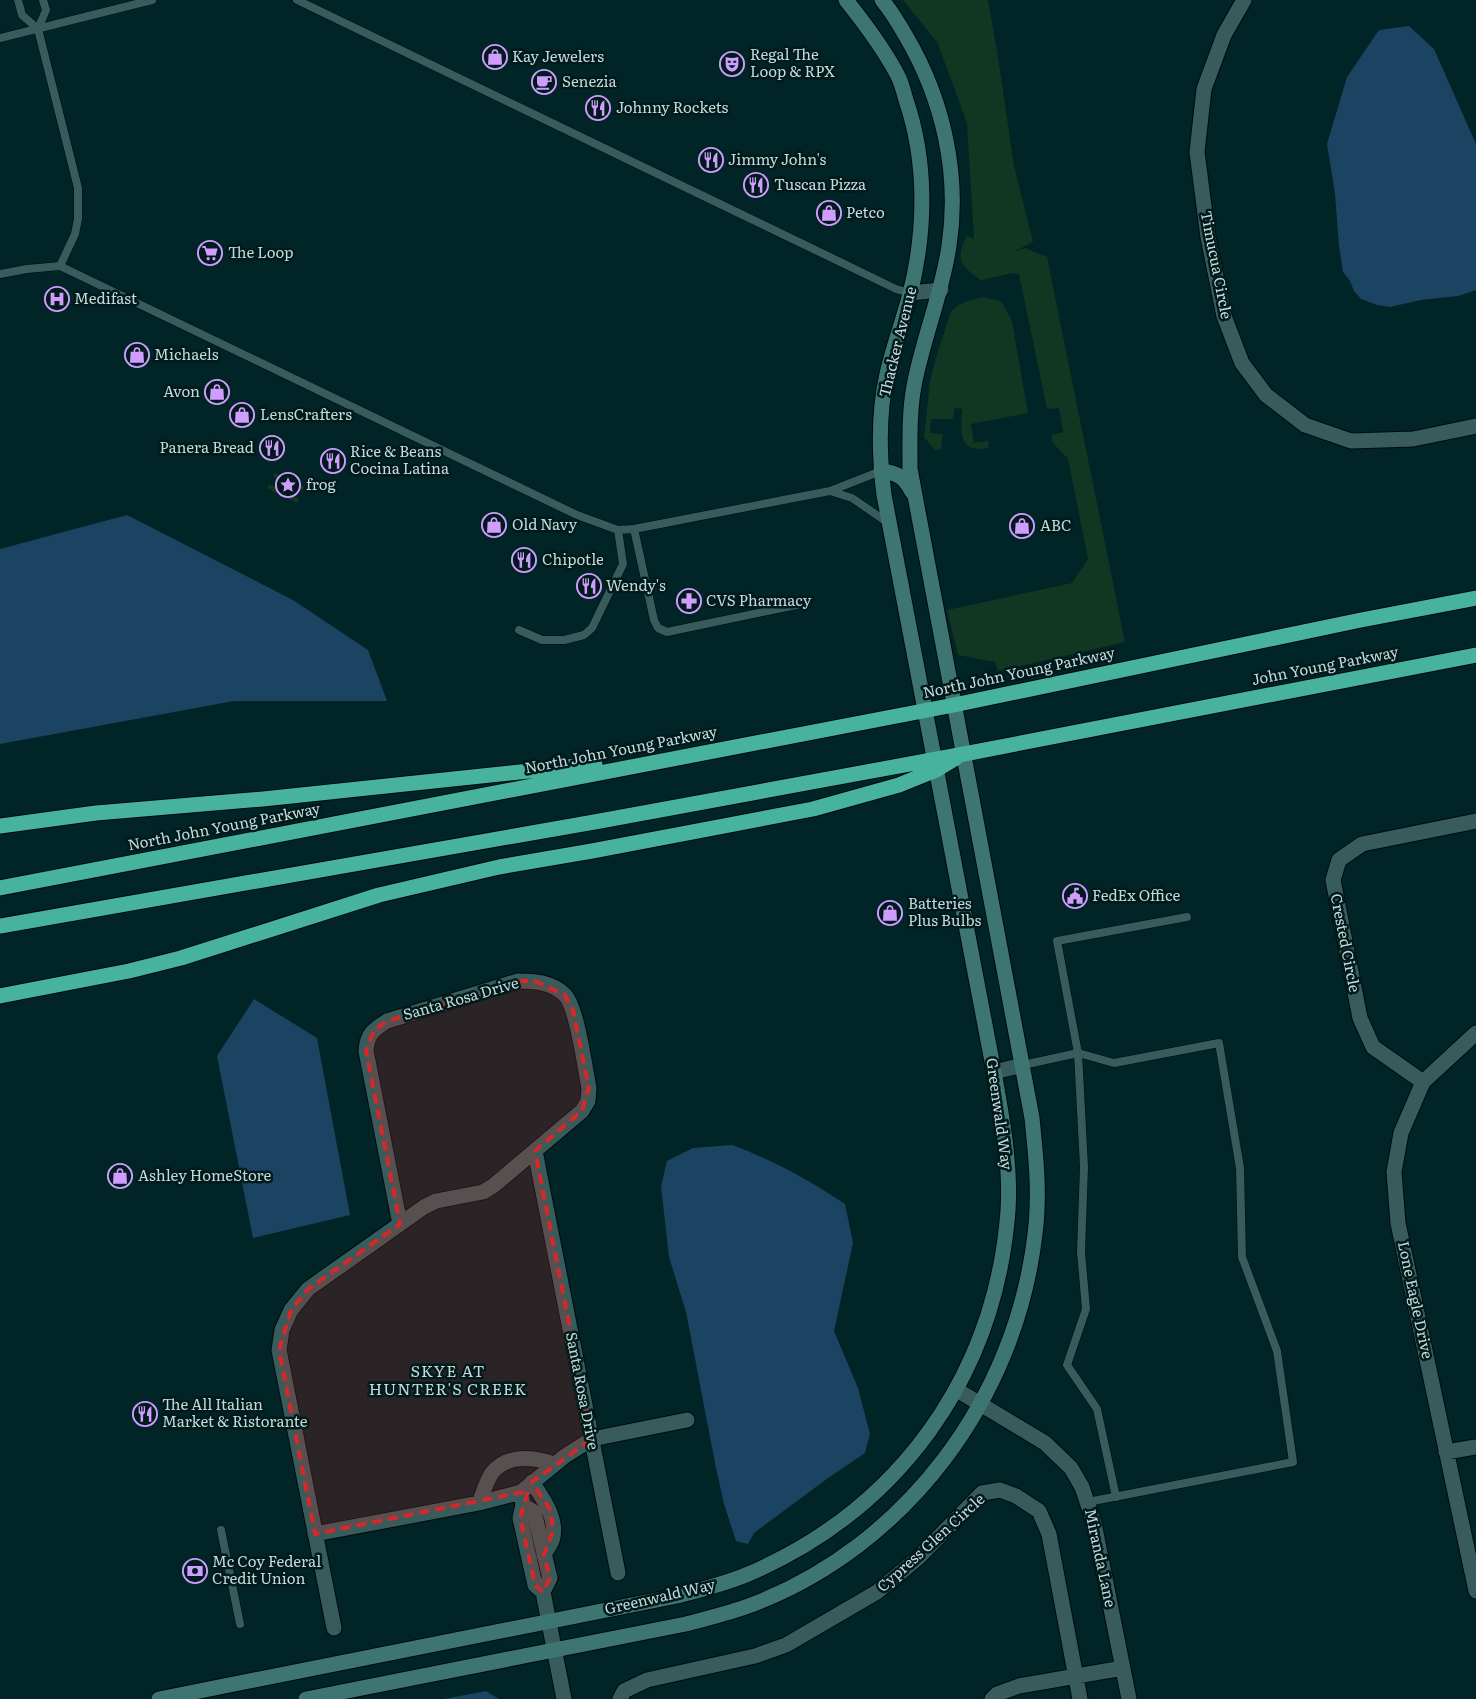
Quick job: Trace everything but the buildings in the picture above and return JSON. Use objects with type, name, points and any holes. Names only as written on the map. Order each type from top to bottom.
[{"type":"highway","name":"North John Young Parkway","points":[[0,888],[954,705],[1248,643],[1476,598]]},
{"type":"highway","name":"John Young Parkway","points":[[964,754],[1476,655]]},
{"type":"highway","points":[[0,826],[96,813],[263,799],[554,770],[750,743]]},
{"type":"highway","points":[[0,926],[935,764],[964,754]]},
{"type":"highway","points":[[0,996],[129,971],[181,958],[379,895],[499,867],[813,809],[899,785],[935,764]]},
{"type":"street","name":"Thacker Avenue","points":[[846,0],[873,33],[899,79],[912,118],[920,162],[922,194],[921,233],[910,293],[887,375],[880,438],[881,471],[935,764]]},
{"type":"street","name":"Thacker Avenue","points":[[882,0],[892,12],[922,63],[936,100],[948,149],[953,198],[949,245],[940,290],[914,384],[911,412],[910,469],[964,754]]},
{"type":"street","name":"Timucua Circle","points":[[1244,0],[1224,35],[1204,89],[1197,152],[1208,237],[1224,316],[1242,363],[1266,395],[1305,425],[1350,441],[1413,438],[1476,426]]},
{"type":"street","points":[[910,293],[940,290]]},
{"type":"street","points":[[881,471],[900,475],[907,482],[915,498]]},
{"type":"street","name":"Greenwald Way","points":[[306,1699],[554,1651],[721,1615],[752,1604],[786,1590],[821,1570],[881,1527],[918,1491],[958,1442],[980,1405],[1009,1342],[1030,1270],[1038,1197],[1037,1158],[1032,1118],[964,754]]},
{"type":"street","name":"Greenwald Way","points":[[159,1699],[677,1596],[713,1587],[745,1576],[806,1544],[839,1524],[888,1480],[911,1455],[957,1390],[974,1353],[996,1290],[1004,1248],[1008,1210],[1008,1179],[1002,1118],[935,764]]},
{"type":"street","name":"Crested Circle","points":[[1423,1082],[1373,1047],[1360,1018],[1333,880],[1339,860],[1362,844],[1476,820]]},
{"type":"street","name":"Santa Rosa Drive","points":[[334,1628],[279,1350],[282,1330],[291,1310],[308,1289],[400,1224],[424,1207],[436,1201],[483,1192],[493,1186],[582,1111],[588,1101],[589,1088],[573,1010],[565,995],[552,986],[535,980],[518,981],[387,1021],[374,1030],[367,1040],[366,1051],[400,1224]]},
{"type":"street","name":"Lone Eagle Drive","points":[[1476,1033],[1423,1082],[1401,1133],[1394,1172],[1398,1223],[1476,1591]]},
{"type":"street","points":[[994,1072],[1023,1065]]},
{"type":"street","name":"Santa Rosa Drive","points":[[535,1151],[618,1573]]},
{"type":"street","name":"Miranda Lane","points":[[957,1390],[1045,1443],[1071,1468],[1082,1487],[1094,1523],[1129,1699]]},
{"type":"street","points":[[543,1592],[534,1585],[520,1518],[526,1493],[554,1464],[592,1438],[687,1420]]},
{"type":"street","points":[[1446,1452],[1476,1447]]},
{"type":"street","points":[[479,1503],[491,1474],[505,1462],[520,1458],[539,1459],[554,1464]]},
{"type":"street","name":"Cypress Glen Circle","points":[[620,1699],[624,1691],[647,1680],[754,1656],[786,1645],[877,1592],[918,1558],[982,1493],[1000,1490],[1016,1496],[1039,1511],[1049,1534],[1080,1699]]},
{"type":"street","points":[[315,1534],[526,1493],[550,1511],[553,1531],[552,1541],[544,1555]]},
{"type":"street","points":[[526,1493],[534,1512],[550,1578],[543,1592],[564,1699]]},
{"type":"street","points":[[992,1699],[997,1694],[1019,1686],[1123,1668]]},
{"type":"lane","points":[[18,0],[22,15],[38,29],[78,188],[78,219],[75,234],[60,266]]},
{"type":"lane","points":[[38,29],[46,10],[44,0]]},
{"type":"lane","points":[[0,38],[152,0]]},
{"type":"lane","points":[[297,0],[855,270],[910,293]]},
{"type":"lane","points":[[0,274],[26,268],[60,266],[577,515],[618,530],[634,529],[830,491],[881,471]]},
{"type":"lane","points":[[830,491],[852,498],[890,523]]},
{"type":"lane","points":[[634,529],[654,620],[658,628],[667,632],[806,603]]},
{"type":"lane","points":[[519,630],[542,640],[564,640],[584,636],[592,628],[623,564],[618,530]]},
{"type":"lane","points":[[1116,1497],[1097,1409],[1067,1365],[1086,1309],[1081,1252],[1084,1167],[1078,1053],[1057,941],[1187,917]]},
{"type":"lane","points":[[1023,1065],[1078,1053],[1114,1063],[1219,1043],[1240,1168],[1242,1258],[1276,1351],[1292,1462],[1088,1502]]},
{"type":"lane","points":[[221,1530],[240,1624]]},
{"type":"highlighted area","points":[[518,981],[535,981],[565,995],[573,1010],[589,1088],[582,1111],[535,1151],[592,1439],[532,1482],[551,1511],[553,1531],[544,1555],[550,1578],[543,1592],[535,1585],[520,1518],[528,1491],[315,1534],[279,1350],[291,1310],[308,1289],[400,1224],[366,1051],[374,1030],[387,1021]]},
{"type":"green space","points":[[903,0],[988,0],[1014,166],[1033,242],[1013,252],[1025,248],[1047,257],[1125,642],[998,671],[995,662],[958,655],[947,610],[1072,583],[1088,559],[1068,459],[1053,443],[1051,435],[1063,432],[1059,408],[1047,409],[1019,274],[1013,273],[981,280],[964,266],[962,261],[961,251],[967,236],[974,239],[967,123],[937,42]]},
{"type":"green space","points":[[981,297],[1001,301],[1012,321],[1028,413],[971,424],[974,443],[989,441],[988,448],[978,449],[966,444],[963,439],[961,425],[962,409],[955,408],[953,419],[931,419],[930,433],[943,434],[941,449],[935,450],[924,437],[930,381],[935,361],[950,314],[964,302]]},
{"type":"green space","points":[[275,473],[304,487],[302,491],[294,487],[291,495],[299,499],[297,503],[267,488],[269,484],[278,488],[282,480],[273,476]]},
{"type":"water","points":[[1409,26],[1434,49],[1476,144],[1476,290],[1458,296],[1421,300],[1390,307],[1377,305],[1361,299],[1343,272],[1335,194],[1327,144],[1347,77],[1379,30]]},
{"type":"water","points":[[127,515],[293,600],[368,650],[387,701],[234,701],[0,744],[0,549]]},
{"type":"water","points":[[254,999],[317,1038],[350,1215],[253,1238],[217,1056]]},
{"type":"water","points":[[732,1145],[790,1171],[845,1204],[853,1243],[834,1331],[858,1388],[870,1434],[865,1453],[754,1533],[748,1544],[736,1541],[724,1504],[686,1312],[669,1257],[661,1186],[667,1161],[693,1148]]},
{"type":"water","points":[[486,1691],[499,1699],[444,1699]]},
{"type":"place","name":"Kay Jewelers","points":[[495,57]]},
{"type":"place","name":"Regal The Loop & RPX","points":[[732,64]]},
{"type":"place","name":"Senezia","points":[[544,82]]},
{"type":"place","name":"Johnny Rockets","points":[[598,108]]},
{"type":"place","name":"Jimmy John's","points":[[711,160]]},
{"type":"place","name":"Tuscan Pizza","points":[[756,185]]},
{"type":"place","name":"Petco","points":[[829,213]]},
{"type":"place","name":"The Loop","points":[[210,253]]},
{"type":"place","name":"Medifast","points":[[57,299]]},
{"type":"place","name":"Michaels","points":[[137,355]]},
{"type":"place","name":"Avon","points":[[217,392]]},
{"type":"place","name":"LensCrafters","points":[[242,415]]},
{"type":"place","name":"Panera Bread","points":[[272,448]]},
{"type":"place","name":"Rice & Beans Cocina Latina","points":[[333,461]]},
{"type":"place","name":"frog","points":[[288,485]]},
{"type":"place","name":"Old Navy","points":[[494,525]]},
{"type":"place","name":"ABC","points":[[1022,526]]},
{"type":"place","name":"Chipotle","points":[[524,560]]},
{"type":"place","name":"Wendy's","points":[[589,586]]},
{"type":"place","name":"CVS Pharmacy","points":[[689,601]]},
{"type":"place","name":"FedEx Office","points":[[1075,896]]},
{"type":"place","name":"Batteries Plus Bulbs","points":[[890,913]]},
{"type":"place","name":"Ashley HomeStore","points":[[120,1176]]},
{"type":"place","name":"The All Italian Market & Ristorante","points":[[145,1414]]},
{"type":"place","name":"Mc Coy Federal Credit Union","points":[[195,1571]]},
{"type":"district","name":"SKYE AT HUNTER'S CREEK","points":[[448,1380]]}]
